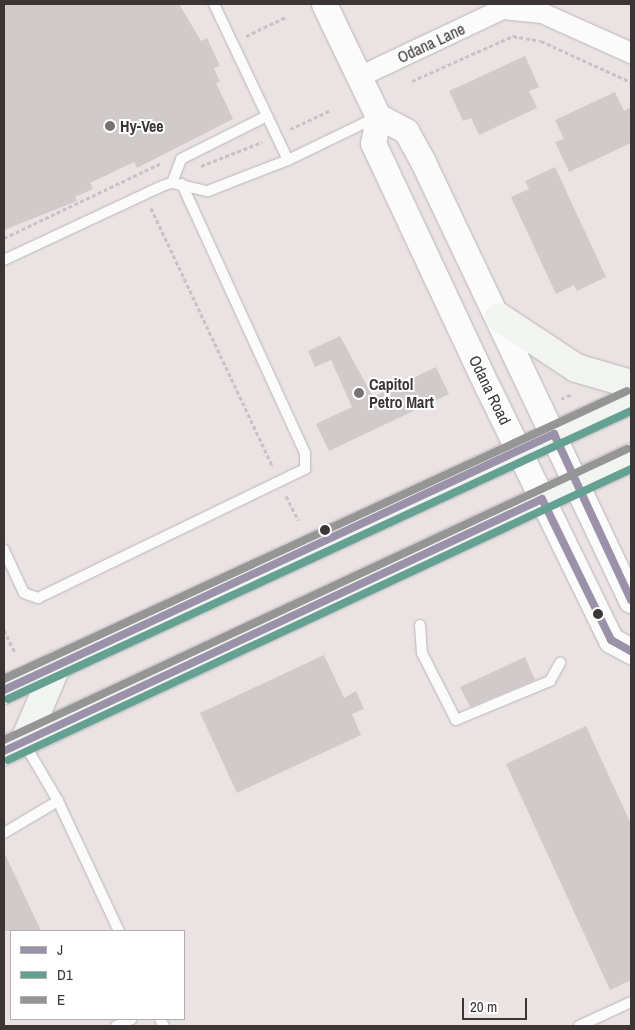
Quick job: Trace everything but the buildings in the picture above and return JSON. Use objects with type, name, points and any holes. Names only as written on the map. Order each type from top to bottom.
[{"type":"main road","points":[[499,317],[576,368],[631,384]]},
{"type":"main road","points":[[4,689],[519,448],[631,400]]},
{"type":"main road","points":[[14,746],[631,458]]},
{"type":"main road","points":[[14,746],[57,665]]},
{"type":"street","points":[[324,4],[378,116],[406,131],[499,317],[631,600]]},
{"type":"street","name":"Odana Lane","points":[[359,77],[501,6],[542,13],[631,53]]},
{"type":"street","name":"Odana Road","points":[[378,116],[373,143],[542,499],[612,640],[631,651]]},
{"type":"lane","points":[[214,4],[288,160]]},
{"type":"lane","points":[[4,550],[24,593],[38,598],[280,483],[305,469],[305,453],[177,184],[182,159],[267,116]]},
{"type":"lane","points":[[4,260],[177,184],[208,190],[288,160],[378,116]]},
{"type":"lane","points":[[420,624],[422,654],[456,720],[550,682],[560,663]]},
{"type":"lane","points":[[14,746],[58,801],[120,930]]},
{"type":"lane","points":[[4,833],[58,801]]},
{"type":"lane","points":[[579,1026],[631,1002]]},
{"type":"lane","points":[[116,1026],[130,1020]]},
{"type":"path","points":[[232,42],[286,17]]},
{"type":"path","points":[[412,81],[513,36],[540,41],[631,82]]},
{"type":"path","points":[[150,207],[298,520]]},
{"type":"path","points":[[557,401],[572,394]]},
{"type":"path","points":[[4,630],[14,653]]},
{"type":"transit line","name":"E","points":[[4,679],[627,391]]},
{"type":"transit line","name":"D1","points":[[8,699],[631,411]]},
{"type":"transit line","name":"J","points":[[4,690],[554,434],[631,600]]},
{"type":"transit line","name":"E","points":[[4,740],[627,449]]},
{"type":"transit line","name":"D1","points":[[8,760],[631,469]]},
{"type":"transit line","name":"J","points":[[4,751],[542,499],[611,640],[631,651]]},
{"type":"place","name":"Hy-Vee","points":[[110,126]]},
{"type":"place","name":"Capitol Petro Mart","points":[[359,393]]}]
